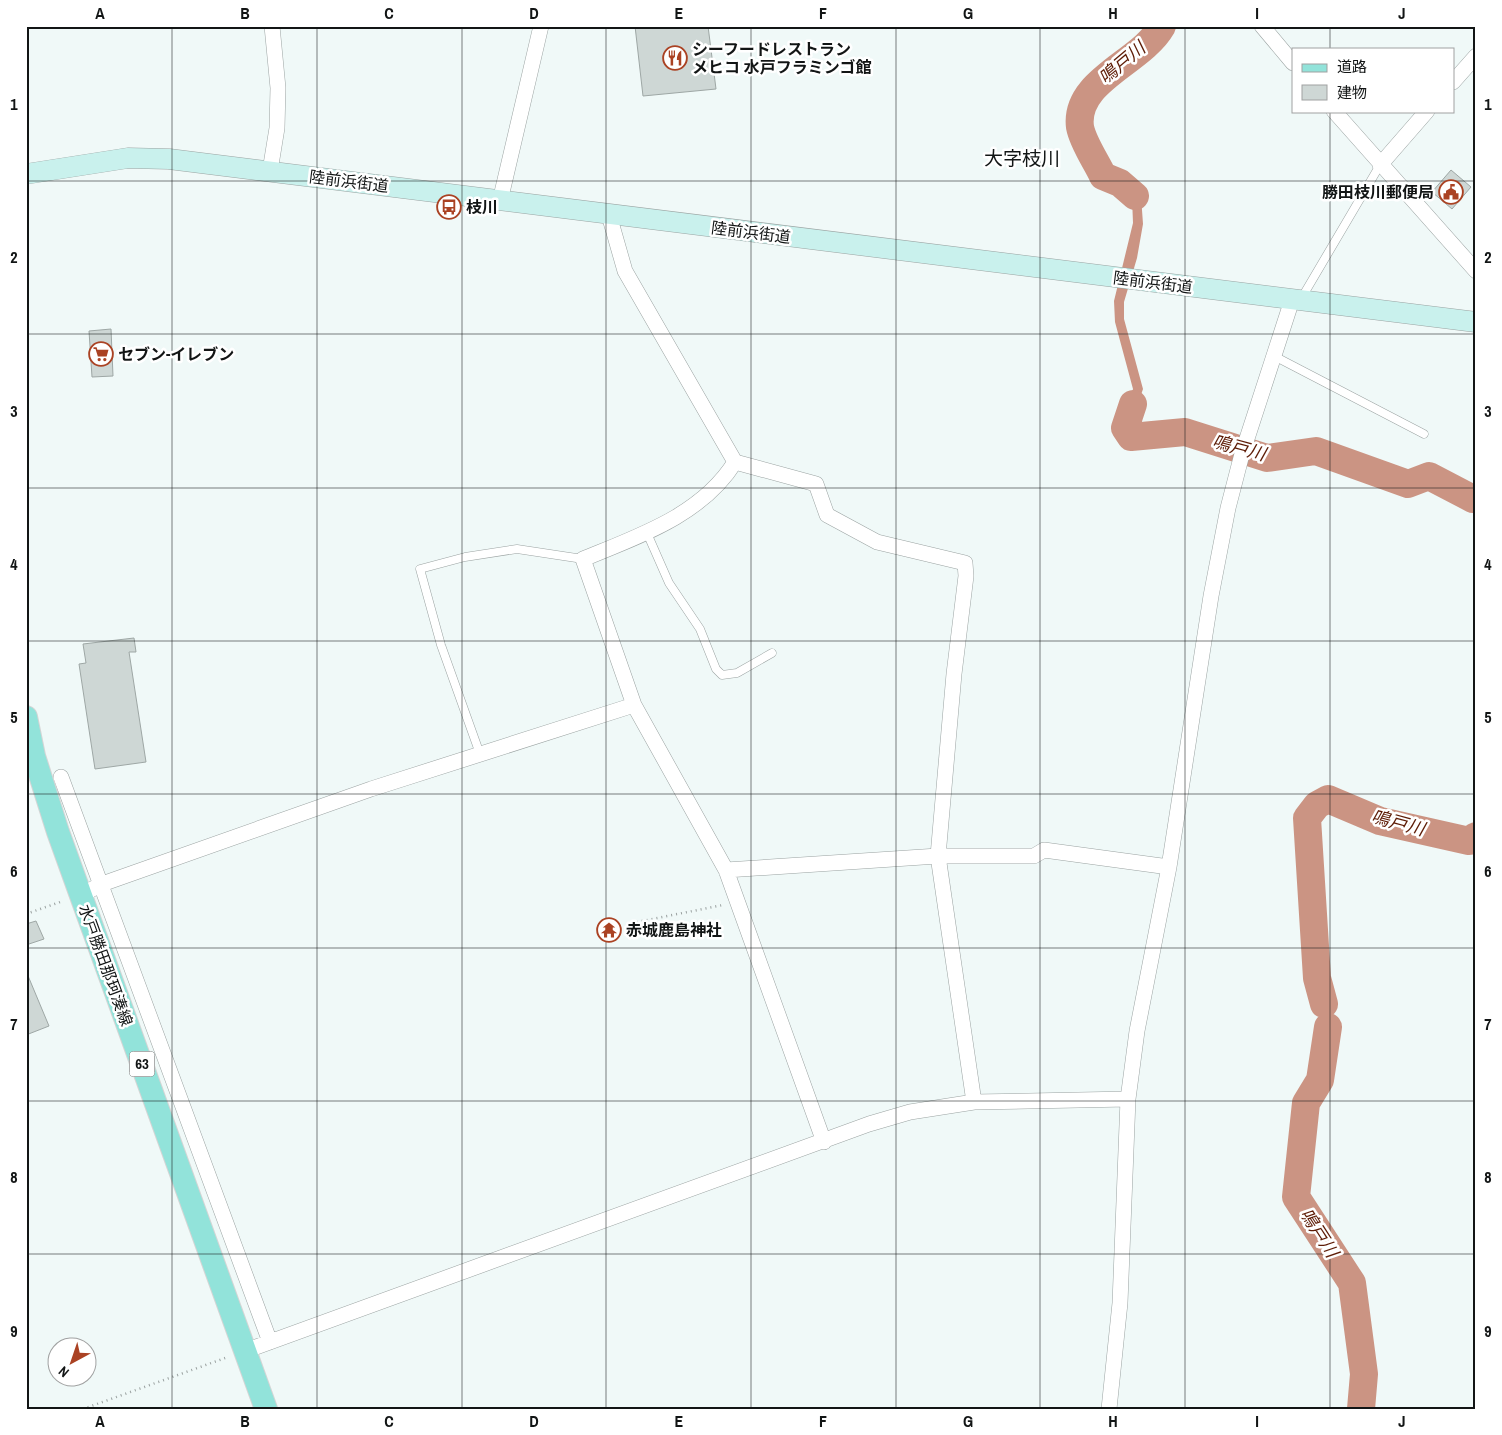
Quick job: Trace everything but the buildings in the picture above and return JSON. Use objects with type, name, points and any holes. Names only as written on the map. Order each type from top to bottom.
[{"type":"main road","name":"陸前浜街道","points":[[26,174],[92,162],[135,158],[169,159],[1476,322]]},
{"type":"main road","name":"水戸勝田那珂湊線","points":[[26,717],[44,791],[266,1409]]},
{"type":"street","points":[[270,171],[277,128],[278,88],[272,26]]},
{"type":"street","points":[[500,201],[541,26]]},
{"type":"street","points":[[1262,26],[1292,62]]},
{"type":"street","points":[[1454,81],[1476,56]]},
{"type":"street","points":[[1335,112],[1476,271]]},
{"type":"street","points":[[1380,165],[1426,112]]},
{"type":"street","points":[[609,215],[625,271],[735,462],[816,484],[827,516],[877,542],[965,563],[966,576],[954,674],[938,856],[974,1102]]},
{"type":"street","points":[[1109,1409],[1120,1303],[1128,1099],[1137,1031],[1169,867],[1211,596],[1228,508],[1244,449],[1274,356],[1296,301]]},
{"type":"street","points":[[735,462],[723,480],[701,502],[647,533],[584,559],[634,705],[726,870],[824,1142]]},
{"type":"street","points":[[81,895],[102,884],[370,789],[634,705]]},
{"type":"street","points":[[61,777],[270,1342]]},
{"type":"street","points":[[726,870],[938,856],[1034,856],[1044,850],[1169,867]]},
{"type":"street","points":[[245,1351],[824,1142],[869,1124],[910,1112],[974,1102],[1128,1099]]},
{"type":"lane","points":[[1296,301],[1380,165]]},
{"type":"lane","points":[[1274,356],[1424,434]]},
{"type":"lane","points":[[647,533],[669,583],[700,629],[716,669],[722,675],[736,673],[772,653]]},
{"type":"lane","points":[[480,754],[441,646],[420,570],[465,557],[517,549],[584,559]]},
{"type":"path","points":[[26,914],[81,895]]},
{"type":"path","points":[[627,924],[737,902]]},
{"type":"path","points":[[83,1409],[245,1351]]},
{"type":"shaded area","points":[[1106,173],[1122,179],[1141,196],[1143,224],[1137,258],[1124,302],[1124,319],[1143,389],[1130,427],[1134,433],[1129,441],[1121,429],[1133,389],[1115,322],[1114,301],[1133,223],[1132,198],[1117,186],[1101,180]]},
{"type":"waterway","name":"鳴戸川","points":[[1135,196],[1120,183],[1103,176],[1082,133],[1080,127],[1081,111],[1087,97],[1098,84],[1139,51],[1162,26]]},
{"type":"waterway","name":"鳴戸川","points":[[1133,404],[1125,428],[1131,437],[1185,432],[1267,458],[1316,451],[1408,484],[1429,476],[1473,499],[1476,498]]},
{"type":"waterway","name":"鳴戸川","points":[[1324,1004],[1317,978],[1307,818],[1317,805],[1328,799],[1380,821],[1469,841],[1476,836]]},
{"type":"waterway","name":"鳴戸川","points":[[1328,1027],[1320,1080],[1306,1103],[1296,1197],[1352,1283],[1364,1374],[1361,1409]]},
{"type":"place","name":"シーフードレストラン メヒコ 水戸フラミンゴ館","points":[[675,58]]},
{"type":"place","name":"勝田枝川郵便局","points":[[1451,192]]},
{"type":"place","name":"枝川","points":[[449,207]]},
{"type":"place","name":"セブン-イレブン","points":[[101,354]]},
{"type":"place","name":"赤城鹿島神社","points":[[609,930]]},
{"type":"district","name":"大字枝川","points":[[1022,158]]}]
